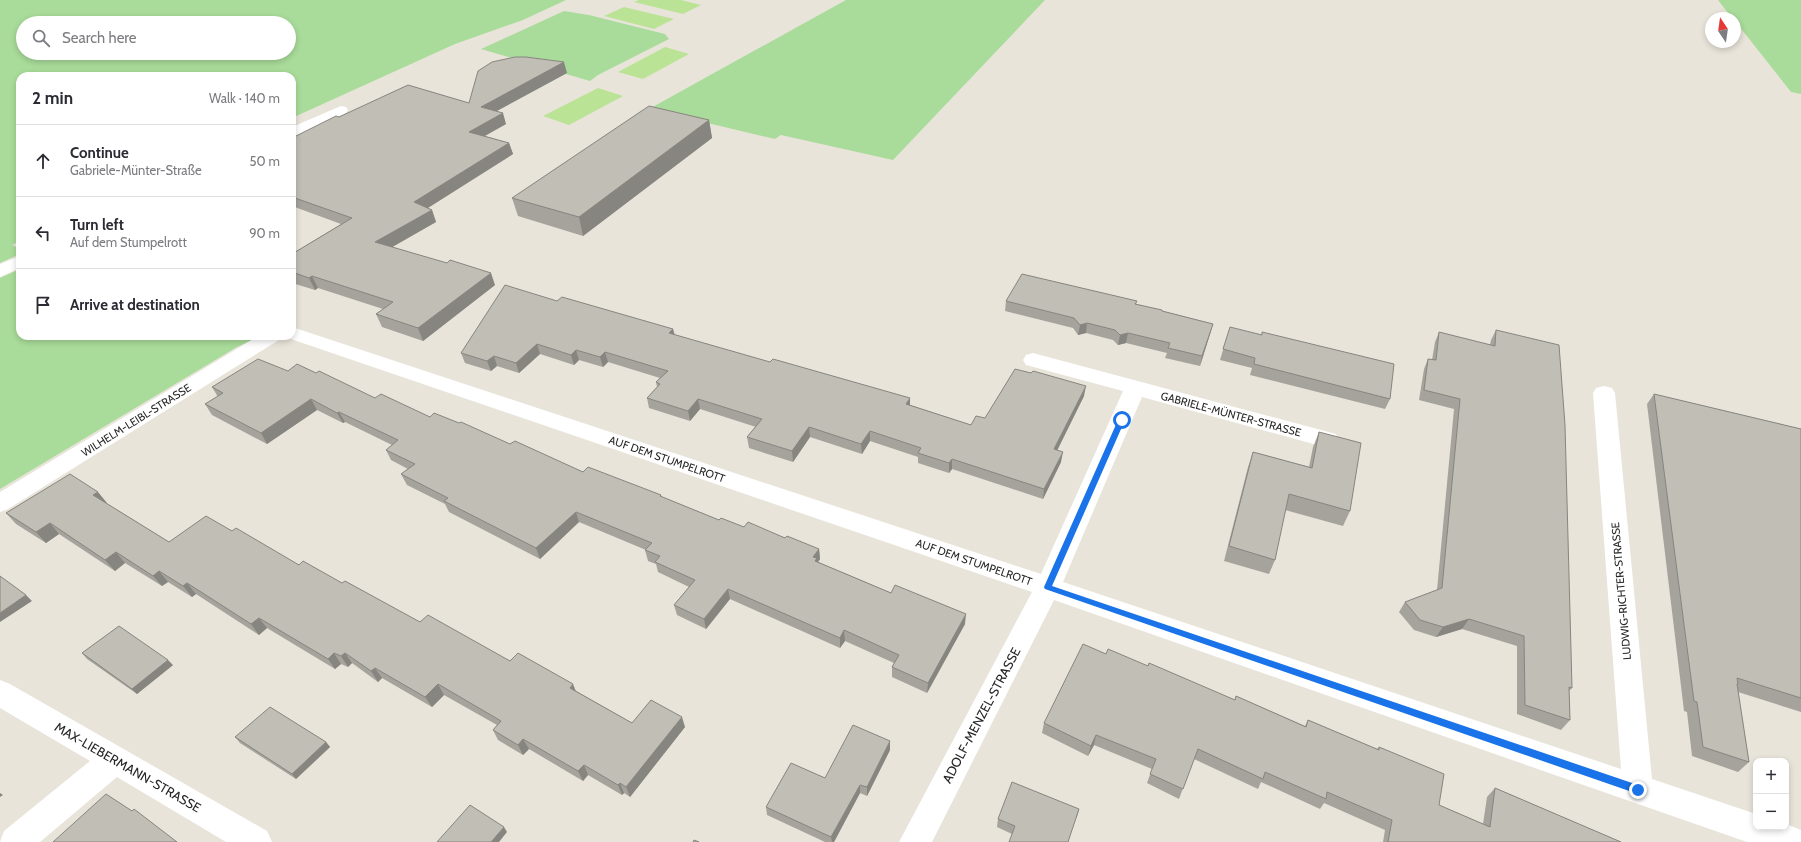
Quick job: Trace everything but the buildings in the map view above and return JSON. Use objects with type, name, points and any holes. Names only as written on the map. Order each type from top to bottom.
[{"type":"street","points":[[296,131],[341,110]]},
{"type":"street","points":[[0,270],[16,263]]},
{"type":"street","name":"AUF DEM STUMPELROTT","points":[[296,334],[1048,587],[1792,842]]},
{"type":"street","name":"WILHELM-LEIBL-STRASSE","points":[[0,503],[265,340]]},
{"type":"street","name":"GABRIELE-MÜNTER-STRASSE","points":[[1032,360],[1328,440]]},
{"type":"street","points":[[1048,587],[1135,388]]},
{"type":"street","name":"LUDWIG-RICHTER-STRASSE","points":[[1604,393],[1638,790]]},
{"type":"street","name":"ADOLF-MENZEL-STRASSE","points":[[914,842],[1048,587]]},
{"type":"street","name":"MAX-LIEBERMANN-STRASSE","points":[[0,693],[256,842]]},
{"type":"street","points":[[15,842],[115,760]]},
{"type":"green space","points":[[0,0],[566,0],[523,20],[455,44],[296,116],[296,72],[16,72],[16,243],[12,245],[16,247],[16,256],[0,263]]},
{"type":"green space","points":[[639,0],[681,0],[701,5],[683,14],[634,2]]},
{"type":"green space","points":[[846,0],[1045,0],[893,160],[781,135],[775,139],[649,109]]},
{"type":"green space","points":[[1718,0],[1801,0],[1801,94],[1791,92],[1741,29],[1741,12],[1727,12]]},
{"type":"green space","points":[[624,7],[674,19],[654,29],[604,16]]},
{"type":"green space","points":[[564,11],[589,15],[665,34],[669,39],[598,75],[590,81],[481,49]]},
{"type":"green space","points":[[665,47],[689,54],[643,79],[618,72]]},
{"type":"green space","points":[[598,88],[623,96],[569,125],[543,116]]},
{"type":"green space","points":[[16,271],[16,340],[252,340],[237,347],[0,489],[0,278]]},
{"type":"route","points":[[1122,420],[1048,587],[1638,790]]}]
